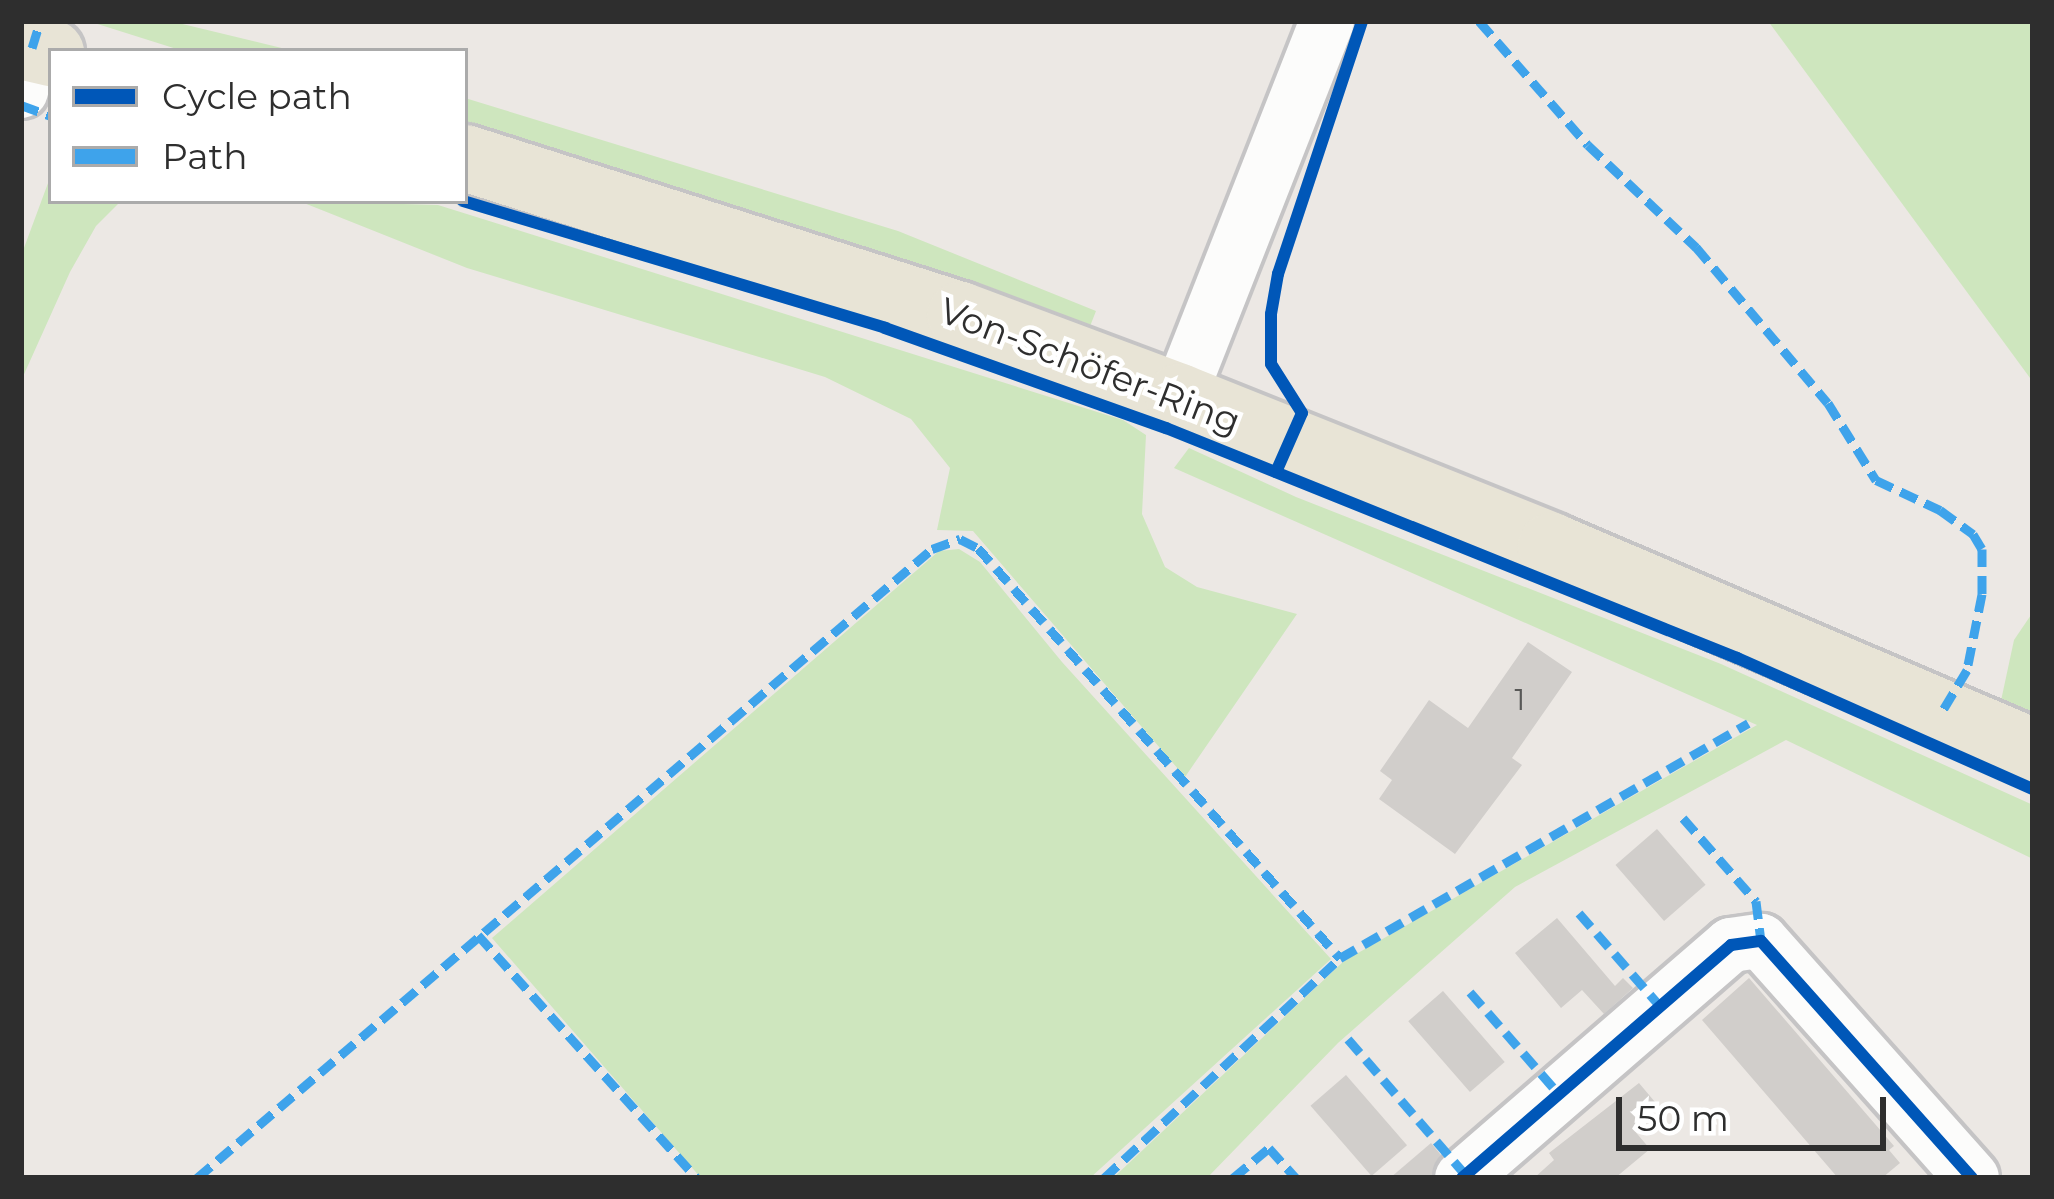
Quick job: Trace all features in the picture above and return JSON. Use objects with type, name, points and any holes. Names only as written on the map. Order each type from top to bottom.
[{"type":"main road","name":"Von-Schöfer-Ring","points":[[468,159],[960,315],[1178,397],[1551,546],[2033,752]]},
{"type":"street","points":[[1178,397],[1327,21]]},
{"type":"street","points":[[1462,1178],[1731,945],[1761,940],[1972,1178]]},
{"type":"green space","points":[[88,21],[170,21],[282,48],[174,48]]},
{"type":"green space","points":[[1768,21],[2033,21],[2033,382]]},
{"type":"green space","points":[[468,99],[898,231],[1096,311],[1085,339],[728,204],[468,126]]},
{"type":"green space","points":[[48,183],[48,204],[118,204],[96,226],[70,272],[21,381],[21,256]]},
{"type":"green space","points":[[307,204],[438,205],[1123,420],[1146,435],[1142,514],[1165,567],[1197,587],[1297,614],[1185,777],[973,531],[937,530],[950,468],[911,419],[825,377],[467,268]]},
{"type":"green space","points":[[1189,448],[1296,497],[1721,664],[2033,805],[2033,859],[1786,740],[1515,887],[1338,1043],[1207,1178],[1113,1178],[1344,961],[1757,725],[1174,468]]},
{"type":"green space","points":[[959,549],[980,562],[1062,662],[1331,959],[1090,1178],[701,1178],[492,938],[939,551]]},
{"type":"green space","points":[[2033,612],[2033,730],[1999,710],[2014,640]]},
{"type":"building","points":[[1528,642],[1572,672],[1512,758],[1522,765],[1455,854],[1379,799],[1392,780],[1380,771],[1429,700],[1468,728]]},
{"type":"building","points":[[1657,829],[1706,885],[1664,921],[1615,865]]},
{"type":"building","points":[[1557,918],[1615,986],[1623,978],[1633,988],[1604,1014],[1582,990],[1561,1008],[1515,953]]},
{"type":"building","points":[[1749,978],[1894,1146],[1889,1150],[1900,1163],[1882,1178],[1838,1178],[1702,1020]]},
{"type":"building","points":[[1443,991],[1505,1062],[1470,1092],[1408,1021]]},
{"type":"building","points":[[1346,1075],[1407,1145],[1372,1176],[1311,1106]]},
{"type":"building","points":[[1639,1083],[1660,1108],[1633,1129],[1650,1149],[1615,1178],[1534,1178],[1554,1160],[1549,1153]]},
{"type":"building","points":[[1431,1143],[1441,1155],[1431,1178],[1390,1178]]},
{"type":"marked path","points":[[32,48],[40,21]]},
{"type":"marked path","points":[[1479,21],[1588,145],[1696,247],[1828,403],[1876,480],[1940,510],[1973,534],[1982,549],[1982,594],[1967,670],[1943,710]]},
{"type":"marked path","points":[[21,105],[48,115]]},
{"type":"marked path","points":[[197,1178],[932,549],[960,539],[978,548],[1340,958]]},
{"type":"marked path","points":[[1104,1178],[1340,958],[1748,723]]},
{"type":"marked path","points":[[1683,818],[1756,901],[1761,941]]},
{"type":"marked path","points":[[1579,913],[1660,1006]]},
{"type":"marked path","points":[[478,935],[697,1178]]},
{"type":"marked path","points":[[1470,992],[1559,1094]]},
{"type":"marked path","points":[[1348,1039],[1466,1175]]},
{"type":"marked path","points":[[1233,1178],[1269,1148],[1296,1178]]},
{"type":"cycle path","points":[[1276,472],[1302,413],[1271,364],[1271,314],[1278,274],[1362,21]]},
{"type":"cycle path","points":[[468,203],[885,328],[1166,428],[1737,658],[2033,789]]},
{"type":"cycle path","points":[[1462,1178],[1731,945],[1761,941],[1972,1178]]}]
